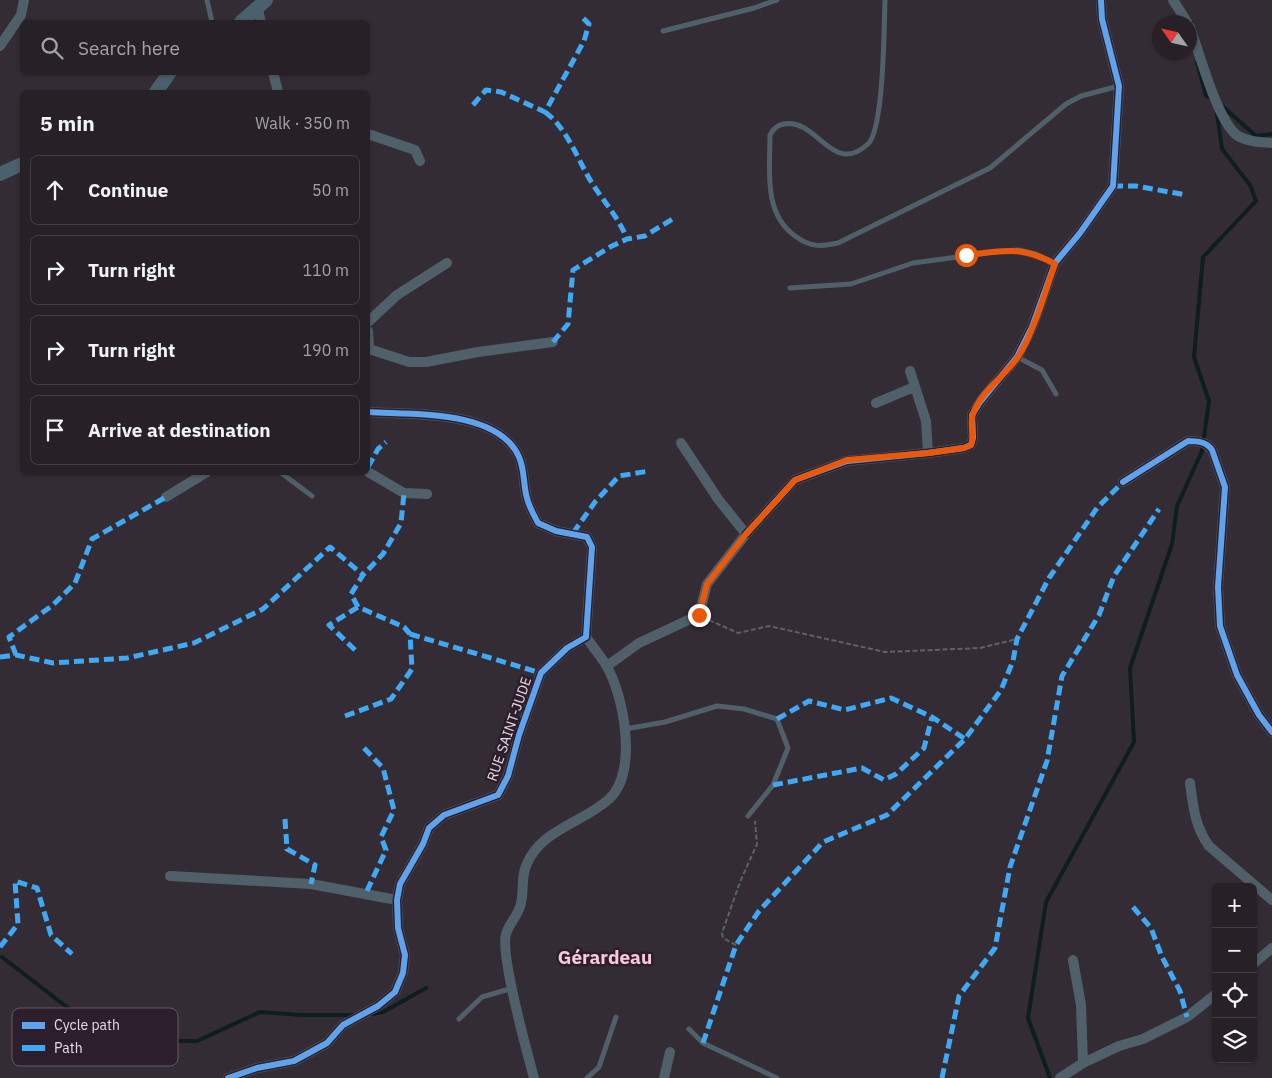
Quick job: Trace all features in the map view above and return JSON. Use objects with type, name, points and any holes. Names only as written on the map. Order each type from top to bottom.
[{"type":"street","points":[[0,46],[21,16],[24,0]]},
{"type":"street","points":[[606,666],[639,643],[699,615],[707,584],[746,534],[795,480],[847,460],[928,453],[964,448],[971,445],[974,438],[972,415],[980,402],[1017,357],[1032,328],[1055,264],[1080,233],[1113,186],[1119,86],[1102,19],[1100,0]]},
{"type":"street","points":[[1173,0],[1183,15]]},
{"type":"street","points":[[245,20],[262,11]]},
{"type":"street","points":[[1197,47],[1219,110],[1228,125],[1236,135],[1251,142],[1272,143]]},
{"type":"street","points":[[157,90],[168,75]]},
{"type":"street","points":[[274,75],[278,90]]},
{"type":"street","points":[[370,135],[415,150],[420,162]]},
{"type":"street","points":[[0,174],[20,165]]},
{"type":"street","points":[[370,320],[397,295],[448,263]]},
{"type":"street","points":[[370,351],[409,362],[426,362],[486,350],[553,342]]},
{"type":"street","points":[[910,371],[926,421],[928,453]]},
{"type":"street","points":[[876,403],[914,387]]},
{"type":"street","points":[[370,412],[449,416],[480,425],[504,437],[519,455],[524,469],[527,498],[538,523],[556,531],[587,537],[592,548],[586,637],[606,666],[621,707],[625,729],[622,779],[610,797],[558,830],[537,847],[526,865],[522,881],[521,903],[506,933],[505,952],[523,1039],[534,1078]]},
{"type":"street","points":[[1122,482],[1188,441],[1198,441],[1209,446],[1212,450],[1225,488],[1218,586],[1220,626],[1237,676],[1272,732]]},
{"type":"street","points":[[681,443],[718,499],[746,534]]},
{"type":"street","points":[[370,473],[404,493],[427,494]]},
{"type":"street","points":[[166,497],[202,475]]},
{"type":"street","name":"RUE SAINT-JUDE","points":[[228,1078],[257,1068],[294,1061],[327,1043],[343,1025],[378,1006],[395,992],[403,973],[405,954],[398,928],[397,900],[400,884],[423,844],[429,828],[444,815],[498,795],[508,776],[519,735],[542,673],[567,648],[586,637]]},
{"type":"street","points":[[1190,783],[1196,824],[1204,839],[1209,846],[1272,900]]},
{"type":"street","points":[[170,876],[311,884],[397,900]]},
{"type":"street","points":[[1257,961],[1272,948]]},
{"type":"street","points":[[1073,960],[1081,1005],[1083,1063]]},
{"type":"street","points":[[1062,1078],[1083,1063],[1119,1046],[1143,1039],[1187,1017],[1212,997]]},
{"type":"street","points":[[664,1078],[670,1052]]},
{"type":"lane","points":[[207,0],[212,20]]},
{"type":"lane","points":[[663,30],[754,8],[777,0]]},
{"type":"lane","points":[[886,0],[877,128],[869,144],[857,151],[841,154],[801,126],[793,124],[779,125],[770,135],[771,203],[775,215],[784,228],[806,243],[820,247],[838,243],[990,168],[1066,104],[1081,96],[1119,86]]},
{"type":"lane","points":[[790,288],[851,284],[913,263],[1003,250],[1028,252],[1055,264]]},
{"type":"lane","points":[[1017,357],[1042,370],[1056,394]]},
{"type":"lane","points":[[284,475],[312,496]]},
{"type":"lane","points":[[625,729],[665,722],[717,706],[744,709],[777,719],[788,748],[773,785],[748,816]]},
{"type":"lane","points":[[459,1019],[482,997],[513,988]]},
{"type":"lane","points":[[587,1078],[599,1067],[616,1017]]},
{"type":"lane","points":[[689,1029],[703,1043],[777,1078]]},
{"type":"path","points":[[699,615],[738,633],[768,626],[885,652],[980,648],[1016,639]]},
{"type":"path","points":[[736,944],[723,938],[722,933],[740,882],[757,844],[755,808]]},
{"type":"waterway","points":[[1197,62],[1206,96],[1211,98]]},
{"type":"waterway","points":[[1221,105],[1256,136],[1272,134]]},
{"type":"waterway","points":[[1050,1078],[1028,1018],[1046,902],[1134,742],[1130,668],[1172,544],[1177,506],[1202,451],[1209,401],[1194,357],[1203,257],[1256,201],[1250,185],[1222,149],[1217,113]]},
{"type":"waterway","points":[[2,957],[68,1008]]},
{"type":"waterway","points":[[372,1014],[383,1012],[426,988]]},
{"type":"waterway","points":[[178,1041],[197,1041],[260,1012],[301,1015],[355,1015]]},
{"type":"marked path","points":[[473,105],[486,90],[501,92],[545,112],[584,41],[589,24],[582,17]]},
{"type":"marked path","points":[[545,112],[566,136],[592,183],[616,217],[627,239]]},
{"type":"marked path","points":[[1113,186],[1136,186],[1186,195]]},
{"type":"marked path","points":[[553,342],[568,324],[573,270],[610,247],[627,239],[645,236],[674,218]]},
{"type":"marked path","points":[[370,463],[378,449],[386,442]]},
{"type":"marked path","points":[[573,533],[595,502],[619,476],[649,471]]},
{"type":"marked path","points":[[703,1043],[736,945],[759,911],[823,842],[887,815],[965,739],[1001,690],[1013,661],[1017,639],[1049,578],[1097,508],[1123,482]]},
{"type":"marked path","points":[[345,716],[391,699],[412,669],[410,634],[404,627],[358,607],[351,594],[363,575],[383,554],[401,523],[404,493]]},
{"type":"marked path","points":[[16,655],[9,637],[53,605],[75,583],[92,539],[166,497]]},
{"type":"marked path","points":[[942,1078],[959,996],[995,948],[1010,867],[1047,761],[1062,676],[1099,615],[1114,576],[1159,509]]},
{"type":"marked path","points":[[0,657],[16,655],[53,663],[127,658],[194,643],[263,609],[330,547],[363,575]]},
{"type":"marked path","points":[[355,650],[329,625],[358,607]]},
{"type":"marked path","points":[[410,634],[541,673]]},
{"type":"marked path","points":[[777,719],[809,701],[845,710],[891,698],[932,717],[965,739]]},
{"type":"marked path","points":[[773,785],[862,768],[884,780],[896,774],[924,748],[932,717]]},
{"type":"marked path","points":[[364,748],[383,768],[394,810],[381,837],[386,850],[366,893]]},
{"type":"marked path","points":[[285,819],[287,849],[315,865],[311,884]]},
{"type":"marked path","points":[[0,947],[18,924],[15,881],[37,888],[51,935],[72,954]]},
{"type":"marked path","points":[[1133,907],[1151,928],[1162,957],[1180,991],[1187,1017]]},
{"type":"cycle path","points":[[746,534],[795,480],[847,461],[928,453],[964,448],[971,445],[973,438],[972,415],[980,402],[1017,357],[1032,327],[1055,263],[1080,233],[1113,186],[1119,86],[1102,19],[1101,0]]},
{"type":"cycle path","points":[[228,1078],[257,1068],[294,1061],[327,1043],[343,1025],[378,1006],[395,992],[403,973],[405,955],[398,928],[397,900],[400,884],[423,844],[429,828],[444,815],[498,795],[508,776],[519,735],[541,673],[567,648],[586,637],[592,547],[587,537],[556,531],[538,523],[528,501],[521,462],[508,441],[493,430],[473,422],[429,415],[370,412]]},
{"type":"cycle path","points":[[1123,482],[1188,441],[1202,442],[1212,450],[1225,487],[1218,587],[1220,626],[1237,675],[1259,715],[1272,732]]},
{"type":"district","name":"Gérardeau","points":[[605,957]]},
{"type":"route","points":[[699,615],[707,584],[746,534],[795,480],[847,460],[928,453],[964,448],[971,445],[974,438],[972,415],[980,402],[1017,357],[1032,328],[1055,264],[1036,254],[1019,250],[1003,250],[966,255]]}]
